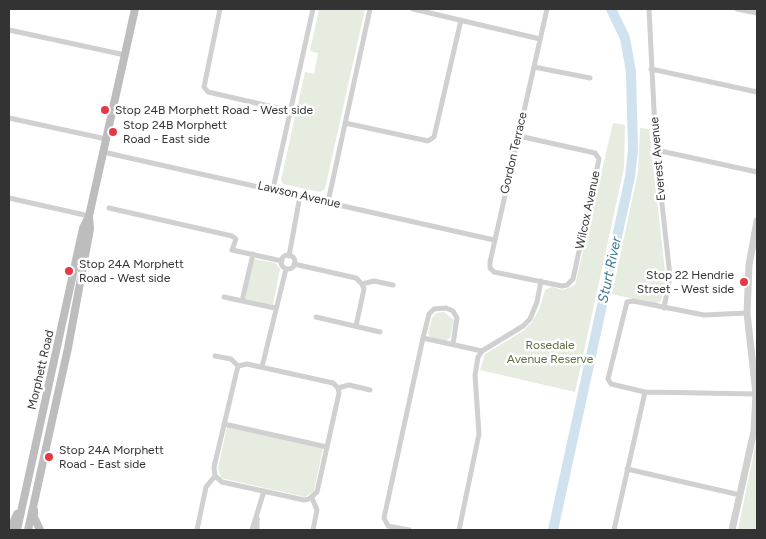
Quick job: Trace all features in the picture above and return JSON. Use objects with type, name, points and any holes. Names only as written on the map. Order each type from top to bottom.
[{"type":"main road","name":"Morphett Road","points":[[28,530],[76,310],[90,229],[89,216],[135,9]]},
{"type":"main road","name":"Morphett Road","points":[[17,530],[82,228],[89,216]]},
{"type":"main road","points":[[35,496],[34,517],[40,530]]},
{"type":"main road","points":[[10,530],[24,499]]},
{"type":"street","points":[[220,9],[204,87],[208,92],[291,111]]},
{"type":"street","points":[[273,189],[313,9]]},
{"type":"street","points":[[328,202],[370,9]]},
{"type":"street","points":[[413,9],[540,39]]},
{"type":"street","name":"Gordon Terrace","points":[[541,281],[494,272],[490,268],[494,240],[547,9]]},
{"type":"street","name":"Everest Avenue","points":[[649,9],[656,150],[670,276],[664,308]]},
{"type":"street","points":[[737,9],[757,13]]},
{"type":"street","points":[[345,123],[428,141],[434,137],[461,20]]},
{"type":"street","points":[[9,30],[124,55]]},
{"type":"street","points":[[534,67],[590,78]]},
{"type":"street","points":[[651,69],[757,92]]},
{"type":"street","points":[[9,118],[106,139]]},
{"type":"street","name":"Wilcox Avenue","points":[[519,136],[595,153],[599,159],[573,280],[567,285],[541,281]]},
{"type":"street","points":[[656,150],[757,172]]},
{"type":"street","name":"Lawson Avenue","points":[[103,152],[494,240]]},
{"type":"street","points":[[294,264],[293,258],[290,256],[300,196]]},
{"type":"street","points":[[9,198],[89,216]]},
{"type":"street","points":[[109,208],[232,236],[236,239],[232,250],[282,261],[286,268],[262,367]]},
{"type":"street","points":[[732,530],[754,431],[756,394],[754,343],[747,313],[749,265],[757,221]]},
{"type":"street","points":[[242,301],[253,254]]},
{"type":"street","points":[[282,261],[285,256],[290,256]]},
{"type":"street","points":[[286,268],[294,264],[356,278],[364,289],[356,326]]},
{"type":"street","points":[[362,284],[374,280],[392,285]]},
{"type":"street","points":[[459,530],[479,434],[475,375],[478,357],[482,351],[523,326],[530,319],[537,302],[541,281]]},
{"type":"street","points":[[224,297],[276,308]]},
{"type":"street","points":[[747,313],[704,315],[630,302],[623,309],[608,382],[645,392],[756,394]]},
{"type":"street","points":[[409,530],[388,526],[384,518],[429,314],[434,309],[446,308],[453,311],[457,318],[453,344]]},
{"type":"street","points":[[316,317],[380,332]]},
{"type":"street","points":[[424,338],[482,351]]},
{"type":"street","points":[[215,356],[231,359],[238,366]]},
{"type":"street","points":[[247,364],[262,367],[334,383],[338,388],[339,393],[317,492],[312,498],[304,500],[222,482],[215,476],[214,467],[238,366],[247,364]]},
{"type":"street","points":[[338,388],[349,385],[370,390]]},
{"type":"street","points":[[614,530],[645,392]]},
{"type":"street","points":[[224,424],[327,447]]},
{"type":"street","points":[[627,470],[740,495]]},
{"type":"street","points":[[196,530],[206,488],[215,476]]},
{"type":"street","points":[[252,530],[264,491]]},
{"type":"street","points":[[312,498],[317,510],[313,530]]},
{"type":"street","points":[[256,530],[257,518]]},
{"type":"green space","points":[[319,9],[365,9],[325,189],[320,192],[283,184],[281,180],[305,72],[314,74],[318,53],[310,51]]},
{"type":"green space","name":"Rosedale Avenue Reserve","points":[[613,123],[625,125],[624,168],[575,392],[480,370],[485,354],[523,331],[532,322],[539,310],[545,290],[552,287],[563,290],[575,285]]},
{"type":"green space","points":[[640,128],[649,129],[666,280],[661,301],[655,304],[612,294],[638,172]]},
{"type":"green space","points":[[254,259],[275,263],[280,269],[273,305],[245,299]]},
{"type":"green space","points":[[444,312],[454,320],[450,338],[446,341],[431,338],[428,333],[432,318],[436,313]]},
{"type":"green space","points":[[227,427],[323,448],[314,491],[305,497],[221,478],[218,468]]},
{"type":"green space","points":[[757,437],[757,530],[738,530]]},
{"type":"waterway","name":"Sturt River","points":[[553,530],[630,177],[633,150],[631,72],[625,38],[611,9]]},
{"type":"place","name":"Stop 24B Morphett Road - West side","points":[[105,110]]},
{"type":"place","name":"Stop 24B Morphett Road - East side","points":[[113,132]]},
{"type":"place","name":"Stop 24A Morphett Road - West side","points":[[69,271]]},
{"type":"place","name":"Stop 22 Hendrie Street - West side","points":[[744,282]]},
{"type":"place","name":"Stop 24A Morphett Road - East side","points":[[49,457]]}]
